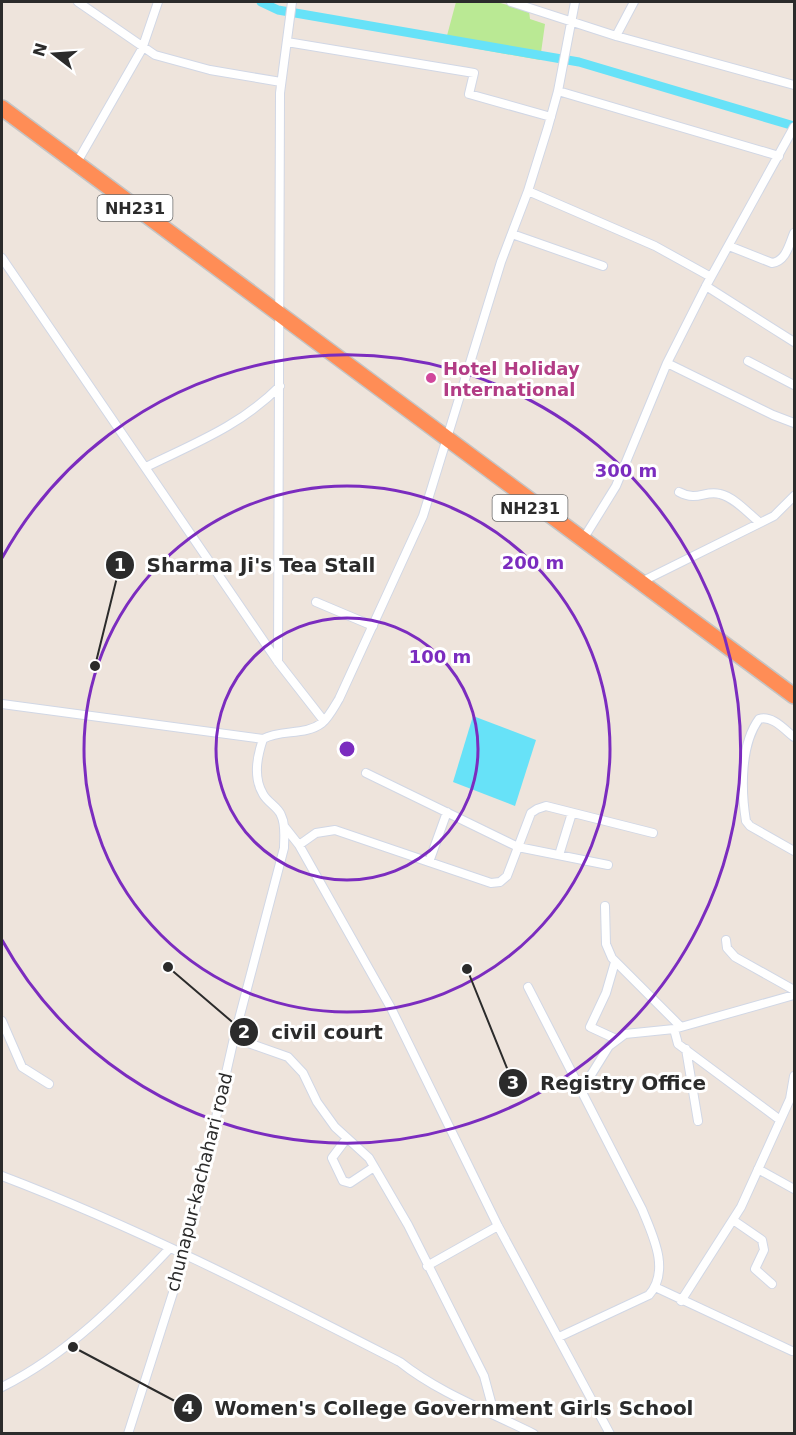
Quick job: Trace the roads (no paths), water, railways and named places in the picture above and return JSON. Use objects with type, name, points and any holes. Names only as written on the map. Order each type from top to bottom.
[{"type":"highway","name":"NH231","points":[[2,108],[447,443],[582,541],[795,706]]},
{"type":"highway","name":"NH231","points":[[638,584],[795,696]]},
{"type":"street","points":[[78,2],[142,49],[210,70],[281,81]]},
{"type":"street","points":[[76,164],[142,49],[158,2]]},
{"type":"street","points":[[511,2],[616,36],[795,85]]},
{"type":"street","points":[[2,704],[263,739],[282,732],[313,728],[324,721],[339,699],[423,516],[551,117],[575,2]]},
{"type":"street","points":[[616,36],[634,2]]},
{"type":"street","points":[[278,662],[280,386],[274,312],[281,81],[291,4]]},
{"type":"street","points":[[286,42],[474,73],[469,94],[551,117]]},
{"type":"street","points":[[558,91],[778,156]]},
{"type":"street","points":[[582,541],[616,486],[667,363],[706,286],[793,133]]},
{"type":"street","points":[[528,192],[655,246],[711,277]]},
{"type":"street","points":[[729,246],[772,263],[778,262],[784,256],[795,233]]},
{"type":"street","points":[[512,234],[603,266]]},
{"type":"street","points":[[2,258],[278,662],[324,721]]},
{"type":"street","points":[[706,286],[795,342]]},
{"type":"street","points":[[748,361],[795,385]]},
{"type":"street","points":[[667,363],[773,415],[795,423]]},
{"type":"street","points":[[146,467],[228,427],[257,409],[280,386]]},
{"type":"street","points":[[679,492],[692,498],[713,493],[724,495],[759,522]]},
{"type":"street","points":[[638,584],[774,516],[795,496]]},
{"type":"street","points":[[316,602],[373,626]]},
{"type":"street","points":[[795,736],[773,720],[765,717],[759,719],[751,734],[745,776],[746,821],[750,826],[795,851]]},
{"type":"street","points":[[263,739],[257,756],[257,777],[263,795],[281,813],[285,826],[299,845],[391,1008],[498,1226],[560,1337],[610,1434]]},
{"type":"street","points":[[366,773],[518,847],[608,865]]},
{"type":"street","points":[[299,845],[316,833],[335,830],[491,883],[500,882],[507,876],[531,813],[537,808],[546,806],[653,834]]},
{"type":"street","points":[[429,862],[447,812]]},
{"type":"street","points":[[559,855],[572,813]]},
{"type":"street","name":"chunapur-kachahari road","points":[[128,1434],[186,1255],[234,1038],[284,848],[285,826]]},
{"type":"street","points":[[605,906],[606,944],[615,962],[677,1027],[676,1040],[780,1120]]},
{"type":"street","points":[[726,940],[727,948],[735,957],[795,990]]},
{"type":"street","points":[[615,962],[606,993],[590,1027],[616,1039]]},
{"type":"street","points":[[528,987],[642,1209],[658,1257],[659,1269],[655,1287],[649,1294],[560,1337]]},
{"type":"street","points":[[581,1090],[616,1039],[625,1034],[677,1027],[795,995]]},
{"type":"street","points":[[2,1021],[22,1067],[49,1084]]},
{"type":"street","points":[[234,1038],[288,1057],[303,1073],[325,1114],[369,1158],[408,1225],[484,1376],[494,1413]]},
{"type":"street","points":[[686,1049],[698,1121]]},
{"type":"street","points":[[681,1301],[733,1220],[790,1099],[795,1076]]},
{"type":"street","points":[[347,1138],[332,1158],[343,1181],[350,1183],[374,1167]]},
{"type":"street","points":[[758,1169],[795,1189]]},
{"type":"street","points":[[2,1176],[60,1198],[186,1255],[400,1362],[416,1376],[435,1387],[494,1413],[534,1434]]},
{"type":"street","points":[[733,1220],[762,1240],[764,1250],[755,1269],[772,1284]]},
{"type":"street","points":[[427,1266],[498,1226]]},
{"type":"street","points":[[2,1387],[40,1365],[103,1317],[170,1248]]},
{"type":"street","points":[[655,1287],[792,1351]]},
{"type":"water","points":[[473,716],[536,740],[515,806],[453,782]]},
{"type":"waterway","points":[[261,2],[278,10],[579,62],[794,126]]},
{"type":"place","name":"Hotel Holiday International","points":[[431,378]]},
{"type":"place","name":"Sharma Ji's Tea Stall","points":[[95,666]]},
{"type":"place","name":"civil court","points":[[168,967]]},
{"type":"place","name":"Registry Office","points":[[467,969]]},
{"type":"place","name":"Women's College Government Girls School","points":[[73,1347]]}]
